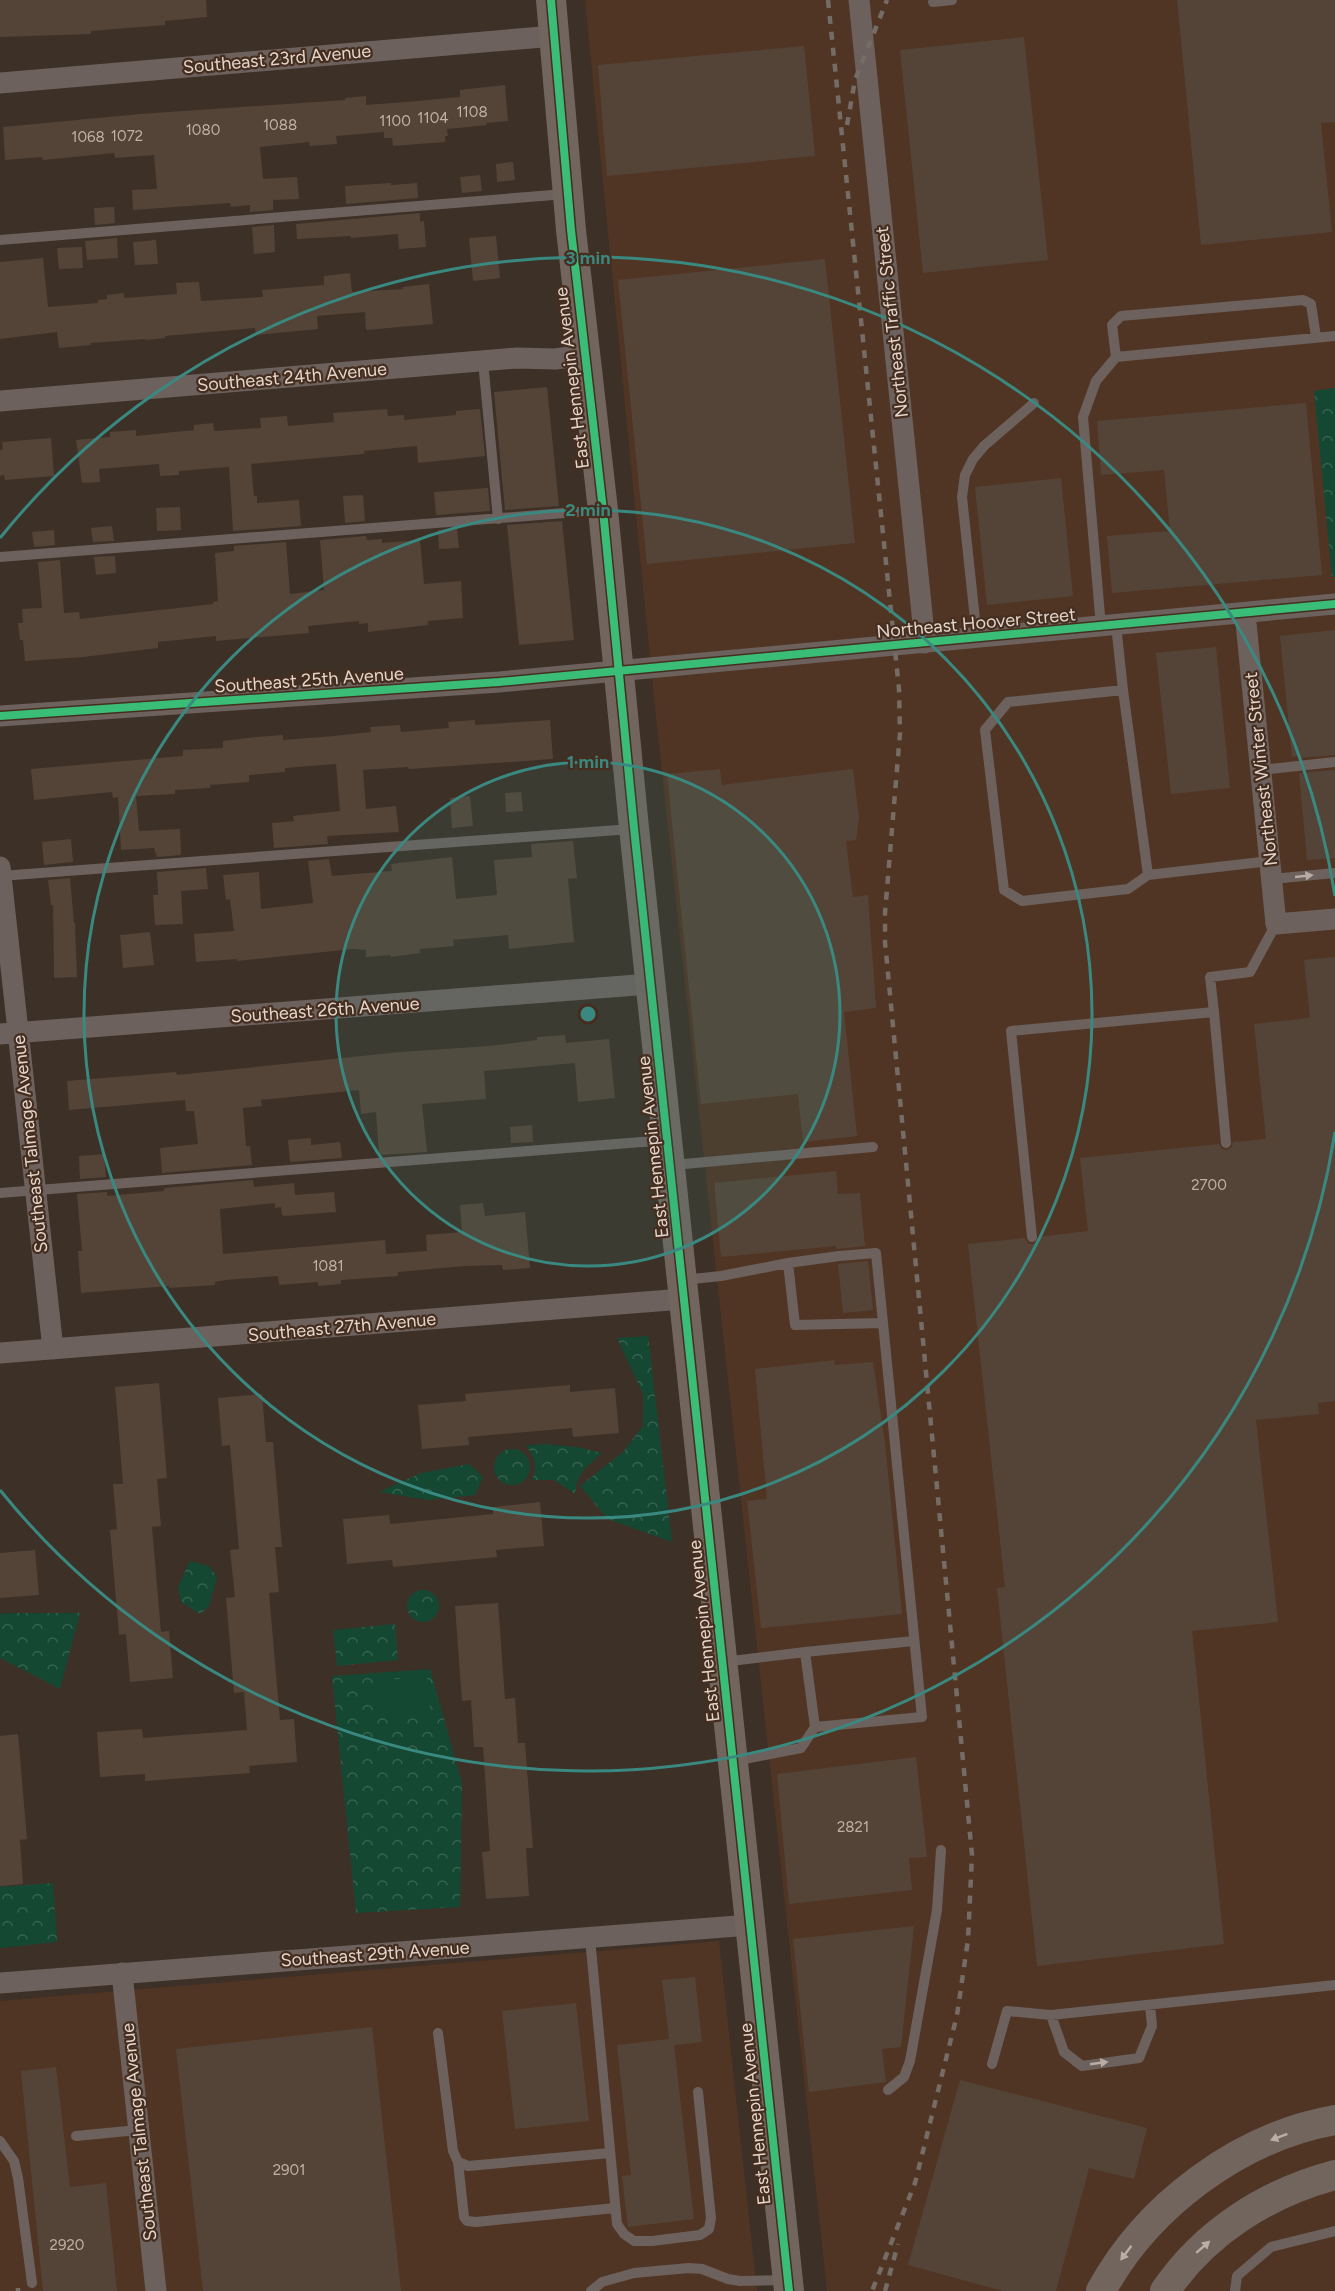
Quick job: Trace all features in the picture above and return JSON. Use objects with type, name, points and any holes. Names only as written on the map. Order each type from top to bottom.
[{"type":"main road","name":"East Hennepin Avenue","points":[[551,0],[584,356],[603,510],[650,984],[788,2285]]},
{"type":"main road","points":[[1101,2291],[1132,2245],[1186,2190],[1250,2149],[1298,2130],[1335,2120]]},
{"type":"main road","points":[[1165,2291],[1196,2253],[1247,2212],[1291,2189],[1335,2175]]},
{"type":"street","name":"Northeast Traffic Street","points":[[859,0],[925,643]]},
{"type":"street","name":"Southeast 23rd Avenue","points":[[0,83],[554,36]]},
{"type":"street","name":"Southeast 24th Avenue","points":[[0,401],[517,358],[555,359],[584,356]]},
{"type":"street","name":"Northeast Hoover Street","points":[[619,671],[1335,604]]},
{"type":"street","name":"Northeast Winter Street","points":[[1245,613],[1276,924]]},
{"type":"street","name":"Southeast 25th Avenue","points":[[0,716],[499,682],[619,671]]},
{"type":"street","name":"Southeast Talmage Avenue","points":[[0,873],[9,1034],[36,1190],[53,1349]]},
{"type":"street","points":[[1276,924],[1335,919]]},
{"type":"street","name":"Southeast 26th Avenue","points":[[9,1034],[650,984]]},
{"type":"street","name":"Southeast 27th Avenue","points":[[0,1353],[683,1290]]},
{"type":"street","name":"Southeast 29th Avenue","points":[[0,1983],[750,1925]]},
{"type":"street","name":"Southeast Talmage Avenue","points":[[122,1973],[156,2291]]},
{"type":"lane","points":[[933,2],[952,0]]},
{"type":"lane","points":[[0,240],[568,194]]},
{"type":"lane","points":[[1116,357],[1112,325],[1121,316],[1303,300],[1311,304],[1316,337]]},
{"type":"lane","points":[[1148,875],[1123,690],[1109,626],[1083,417],[1096,381],[1116,357],[1335,336]]},
{"type":"lane","points":[[483,361],[498,519]]},
{"type":"lane","points":[[976,638],[962,498],[965,475],[984,446],[1034,403]]},
{"type":"lane","points":[[0,557],[603,510]]},
{"type":"lane","points":[[1123,690],[1008,702],[985,730],[1004,890],[1022,901],[1128,889],[1148,875],[1271,870],[1335,873]]},
{"type":"lane","points":[[1261,770],[1335,762]]},
{"type":"lane","points":[[0,873],[634,828]]},
{"type":"lane","points":[[1226,1143],[1210,977],[1251,972],[1276,924]]},
{"type":"lane","points":[[1032,1237],[1011,1031],[1214,1012]]},
{"type":"lane","points":[[0,1193],[668,1153],[873,1146]]},
{"type":"lane","points":[[683,1290],[721,1276],[788,1263],[876,1253],[922,1716],[815,1727]]},
{"type":"lane","points":[[788,1263],[795,1325],[883,1323]]},
{"type":"lane","points":[[723,1662],[914,1641]]},
{"type":"lane","points":[[733,1761],[801,1748],[815,1727],[805,1652]]},
{"type":"lane","points":[[888,2090],[904,2077],[910,2061],[937,1910],[940,1850]]},
{"type":"lane","points":[[590,1938],[617,2224],[624,2234],[634,2241],[700,2235],[709,2229],[711,2218],[698,2092]]},
{"type":"lane","points":[[992,2064],[1007,2011],[1051,2014],[1335,1985]]},
{"type":"lane","points":[[1051,2014],[1064,2052],[1082,2066],[1139,2058],[1152,2026],[1150,2005]]},
{"type":"lane","points":[[438,2033],[453,2151],[458,2162],[464,2217],[467,2221],[615,2208]]},
{"type":"lane","points":[[76,2136],[138,2130]]},
{"type":"lane","points":[[0,2141],[14,2162],[18,2178],[32,2283]]},
{"type":"lane","points":[[458,2162],[468,2166],[610,2153]]},
{"type":"lane","points":[[1235,2291],[1237,2277],[1271,2247],[1335,2231]]},
{"type":"lane","points":[[591,2291],[602,2282],[634,2273],[689,2268],[702,2269],[728,2279],[788,2285]]},
{"type":"shaded area","points":[[585,0],[1335,0],[1335,2291],[827,2291],[654,698]]},
{"type":"shaded area","points":[[719,1941],[757,2291],[0,2291],[0,2001]]},
{"type":"green space","points":[[1335,388],[1335,577],[1332,577],[1314,391]]},
{"type":"green space","points":[[648,1336],[672,1542],[608,1519],[580,1486],[623,1452],[643,1426],[643,1394],[617,1338]]},
{"type":"green space","points":[[547,1444],[577,1447],[602,1453],[581,1474],[575,1494],[554,1480],[532,1480],[535,1465],[526,1445]]},
{"type":"green space","points":[[512,1449],[524,1455],[530,1467],[524,1479],[512,1485],[500,1479],[494,1467],[500,1455]]},
{"type":"green space","points":[[469,1464],[483,1477],[475,1495],[428,1500],[379,1492],[421,1473]]},
{"type":"green space","points":[[190,1561],[209,1566],[217,1577],[209,1606],[200,1614],[181,1602],[178,1587]]},
{"type":"green space","points":[[423,1590],[434,1595],[439,1606],[434,1617],[423,1622],[412,1617],[407,1606],[412,1595]]},
{"type":"green space","points":[[80,1613],[60,1689],[0,1658],[0,1614]]},
{"type":"green space","points":[[395,1624],[398,1660],[337,1666],[333,1630]]},
{"type":"green space","points":[[430,1669],[462,1783],[460,1907],[356,1913],[332,1676]]},
{"type":"green space","points":[[427,1677],[430,1710],[376,1714],[373,1681]]},
{"type":"green space","points":[[53,1883],[57,1942],[0,1948],[0,1887]]},
{"type":"building","points":[[0,0],[206,0],[207,17],[165,21],[165,25],[91,31],[91,34],[0,37]]},
{"type":"building","points":[[1177,0],[1335,0],[1335,122],[1321,123],[1332,232],[1201,245]]},
{"type":"building","points":[[1024,37],[1048,260],[923,273],[900,50]]},
{"type":"building","points":[[804,46],[815,156],[607,176],[598,65]]},
{"type":"building","points":[[505,85],[508,121],[447,129],[448,136],[445,136],[445,142],[393,146],[392,138],[384,138],[384,132],[336,136],[337,144],[310,146],[309,142],[260,147],[263,179],[297,177],[299,199],[273,200],[273,210],[250,212],[250,205],[231,207],[230,203],[133,210],[132,190],[157,189],[154,155],[115,158],[114,153],[43,160],[42,157],[5,160],[3,127],[140,114],[345,100],[345,98],[366,96],[366,105],[406,102],[460,97],[460,90]]},
{"type":"building","points":[[513,162],[515,180],[497,182],[496,164]]},
{"type":"building","points":[[480,175],[482,191],[462,193],[460,177]]},
{"type":"building","points":[[391,183],[391,185],[417,183],[418,198],[346,204],[345,186]]},
{"type":"building","points":[[114,207],[115,223],[95,225],[94,208]]},
{"type":"building","points":[[420,213],[420,222],[424,221],[426,247],[399,249],[398,234],[297,239],[296,224]]},
{"type":"building","points":[[274,225],[275,252],[254,254],[252,227]]},
{"type":"building","points":[[496,236],[500,278],[473,281],[469,238]]},
{"type":"building","points":[[117,238],[118,258],[87,260],[85,241]]},
{"type":"building","points":[[156,240],[158,264],[135,265],[133,242]]},
{"type":"building","points":[[82,247],[83,268],[59,269],[57,248]]},
{"type":"building","points":[[43,258],[48,307],[98,303],[98,300],[107,299],[107,295],[124,293],[124,298],[177,294],[176,283],[199,282],[201,301],[263,297],[262,290],[324,285],[324,276],[350,273],[352,292],[403,289],[403,287],[429,284],[433,324],[366,330],[365,312],[317,316],[318,329],[256,335],[255,328],[165,336],[165,338],[146,340],[90,343],[91,345],[59,348],[57,332],[0,339],[0,262]]},
{"type":"building","points":[[825,259],[855,543],[647,564],[618,280]]},
{"type":"building","points":[[547,387],[559,506],[505,510],[494,392]]},
{"type":"building","points":[[1306,403],[1322,575],[1112,593],[1107,536],[1170,531],[1164,470],[1101,475],[1097,421]]},
{"type":"building","points":[[387,409],[388,416],[404,415],[404,420],[456,415],[456,411],[480,409],[485,456],[418,463],[417,446],[364,451],[364,454],[251,464],[254,496],[257,496],[257,503],[299,500],[301,526],[233,531],[229,467],[179,471],[179,475],[160,476],[159,464],[99,469],[100,482],[82,483],[76,440],[110,437],[110,432],[136,430],[136,436],[194,430],[194,425],[213,423],[214,431],[261,428],[260,418],[287,416],[288,426],[334,422],[333,413]]},
{"type":"building","points":[[51,438],[54,476],[5,480],[4,475],[0,476],[2,442]]},
{"type":"building","points":[[1061,478],[1073,596],[987,605],[975,487]]},
{"type":"building","points":[[488,488],[490,511],[436,515],[434,492]]},
{"type":"building","points":[[363,495],[365,521],[345,523],[343,496]]},
{"type":"building","points":[[180,507],[181,530],[157,531],[156,508]]},
{"type":"building","points":[[562,521],[574,640],[519,645],[507,525]]},
{"type":"building","points":[[112,526],[114,541],[93,542],[91,528]]},
{"type":"building","points":[[457,529],[459,548],[439,549],[438,530]]},
{"type":"building","points":[[54,530],[55,545],[34,547],[32,532]]},
{"type":"building","points":[[366,536],[367,540],[382,539],[382,543],[420,540],[424,584],[461,581],[463,618],[428,621],[428,625],[368,632],[368,623],[359,624],[359,621],[308,626],[309,633],[216,641],[216,636],[158,642],[158,648],[25,661],[23,640],[20,640],[18,623],[23,623],[22,609],[42,608],[38,562],[60,560],[64,613],[79,612],[80,619],[213,604],[218,601],[215,553],[234,551],[234,546],[286,542],[290,594],[324,590],[320,540]]},
{"type":"building","points":[[115,556],[116,573],[96,575],[94,557]]},
{"type":"building","points":[[1335,630],[1335,755],[1292,757],[1280,636]]},
{"type":"building","points":[[1216,647],[1230,788],[1171,794],[1156,653]]},
{"type":"building","points":[[475,720],[475,725],[550,720],[553,759],[363,770],[366,809],[396,806],[399,832],[327,836],[328,844],[274,848],[272,823],[294,821],[293,816],[340,811],[336,764],[285,768],[285,772],[249,775],[249,782],[175,790],[175,794],[136,796],[139,831],[180,829],[181,855],[157,857],[154,848],[121,850],[118,797],[113,798],[112,792],[34,800],[31,769],[183,756],[183,750],[223,748],[223,741],[256,737],[283,735],[283,740],[334,736],[371,732],[370,727],[400,725],[401,732],[449,728],[448,722]]},
{"type":"building","points":[[720,769],[722,785],[853,769],[859,817],[856,840],[846,841],[853,897],[868,895],[876,1008],[844,1012],[857,1136],[803,1142],[798,1094],[701,1104],[667,774]]},
{"type":"building","points":[[1335,770],[1335,858],[1307,860],[1299,773]]},
{"type":"building","points":[[521,792],[523,811],[506,812],[505,793]]},
{"type":"building","points":[[470,796],[473,826],[452,828],[450,798]]},
{"type":"building","points":[[71,839],[73,862],[44,865],[42,842]]},
{"type":"building","points":[[573,841],[577,878],[568,879],[574,942],[509,949],[508,935],[453,940],[454,946],[420,949],[420,953],[391,957],[391,955],[366,957],[366,950],[353,949],[237,961],[237,959],[196,962],[194,934],[234,931],[230,899],[226,900],[223,875],[259,872],[261,909],[313,903],[308,861],[329,859],[332,876],[392,871],[391,864],[452,857],[456,899],[497,895],[494,860],[532,857],[531,844]]},
{"type":"building","points":[[206,868],[208,889],[181,891],[183,924],[155,925],[153,895],[158,895],[157,872]]},
{"type":"building","points":[[70,878],[75,923],[77,977],[54,978],[53,905],[51,905],[48,880]]},
{"type":"building","points":[[150,932],[154,965],[123,968],[120,935]]},
{"type":"building","points":[[1335,957],[1335,1401],[1318,1403],[1319,1414],[1256,1420],[1278,1622],[1192,1631],[1224,1944],[1037,1966],[997,1588],[1005,1587],[968,1244],[1025,1238],[1028,1244],[1033,1244],[1039,1241],[1039,1237],[1088,1231],[1080,1158],[1219,1144],[1222,1149],[1227,1150],[1232,1147],[1233,1142],[1266,1139],[1254,1024],[1310,1018],[1304,960]]},
{"type":"building","points":[[565,1035],[566,1043],[609,1039],[615,1098],[578,1102],[575,1063],[484,1071],[486,1099],[422,1104],[427,1152],[379,1155],[376,1112],[361,1114],[359,1090],[261,1100],[262,1106],[243,1108],[246,1146],[250,1146],[252,1165],[162,1173],[160,1148],[198,1144],[194,1111],[186,1111],[185,1100],[69,1110],[67,1081],[176,1072],[177,1075],[401,1052],[489,1046],[537,1040],[537,1037]]},
{"type":"building","points":[[532,1125],[533,1142],[511,1143],[510,1127]]},
{"type":"building","points":[[311,1138],[311,1145],[340,1142],[342,1158],[290,1162],[288,1140]]},
{"type":"building","points":[[104,1154],[106,1177],[80,1179],[79,1156]]},
{"type":"building","points":[[836,1171],[838,1194],[860,1193],[865,1246],[836,1249],[836,1246],[721,1257],[714,1183]]},
{"type":"building","points":[[253,1180],[254,1187],[294,1183],[295,1195],[334,1192],[336,1212],[285,1216],[282,1215],[281,1207],[275,1208],[275,1203],[220,1209],[223,1254],[385,1240],[386,1254],[427,1251],[426,1235],[462,1232],[460,1205],[483,1203],[485,1216],[525,1212],[530,1268],[503,1270],[502,1265],[465,1266],[398,1272],[398,1276],[341,1280],[341,1284],[318,1286],[318,1282],[279,1285],[278,1276],[225,1280],[215,1282],[215,1285],[81,1293],[78,1251],[82,1251],[77,1194],[107,1192],[107,1196]]},
{"type":"building","points":[[868,1261],[873,1310],[843,1313],[838,1264]]},
{"type":"building","points":[[835,1360],[834,1365],[873,1362],[885,1443],[902,1614],[761,1628],[747,1501],[767,1499],[755,1369]]},
{"type":"building","points":[[159,1383],[167,1478],[157,1479],[161,1526],[152,1527],[161,1632],[169,1631],[173,1678],[130,1682],[126,1634],[119,1635],[110,1530],[117,1529],[113,1484],[123,1484],[115,1387]]},
{"type":"building","points":[[570,1385],[570,1392],[615,1388],[619,1433],[573,1437],[572,1428],[468,1437],[469,1445],[422,1449],[418,1405],[466,1401],[465,1394]]},
{"type":"building","points":[[262,1394],[266,1442],[273,1442],[282,1547],[275,1547],[279,1592],[269,1593],[280,1720],[294,1719],[297,1762],[249,1766],[250,1773],[145,1781],[145,1774],[100,1777],[97,1732],[142,1729],[143,1738],[247,1730],[244,1692],[234,1693],[226,1598],[235,1597],[230,1550],[239,1549],[230,1445],[222,1446],[218,1398]]},
{"type":"building","points":[[540,1502],[544,1546],[496,1550],[497,1557],[393,1567],[392,1560],[347,1564],[343,1519],[389,1515],[390,1524],[493,1514],[493,1507]]},
{"type":"building","points":[[35,1550],[39,1595],[0,1598],[0,1553]]},
{"type":"building","points":[[498,1603],[505,1699],[515,1698],[518,1743],[525,1743],[533,1848],[526,1848],[529,1896],[486,1899],[482,1852],[490,1851],[483,1747],[474,1747],[471,1700],[462,1701],[455,1606]]},
{"type":"building","points":[[18,1734],[27,1839],[20,1840],[23,1884],[0,1886],[0,1736]]},
{"type":"building","points":[[916,1757],[927,1857],[909,1858],[912,1890],[789,1904],[777,1774]]},
{"type":"building","points":[[914,1926],[901,2047],[882,2049],[886,2082],[809,2092],[793,1939]]},
{"type":"building","points":[[695,1977],[702,2042],[674,2045],[694,2219],[628,2227],[622,2176],[631,2175],[617,2045],[669,2039],[662,1980]]},
{"type":"building","points":[[576,2003],[589,2121],[515,2129],[502,2011]]},
{"type":"building","points":[[372,2027],[401,2291],[203,2291],[176,2049]]},
{"type":"building","points":[[56,2067],[70,2187],[106,2183],[117,2291],[43,2291],[21,2071]]},
{"type":"building","points":[[960,2080],[1147,2128],[1134,2179],[1089,2168],[1056,2291],[1003,2291],[908,2265]]},
{"type":"railway","points":[[828,0],[899,689],[900,733],[885,913],[885,942],[972,1855],[968,1940],[957,2015],[915,2183],[872,2291]]},
{"type":"railway","points":[[847,125],[855,80],[887,0]]},
{"type":"railway","points":[[885,2291],[898,2244]]},
{"type":"cycle path","points":[[551,0],[571,230],[603,510],[634,828],[789,2291]]},
{"type":"cycle path","points":[[0,716],[499,682],[1335,604]]}]
